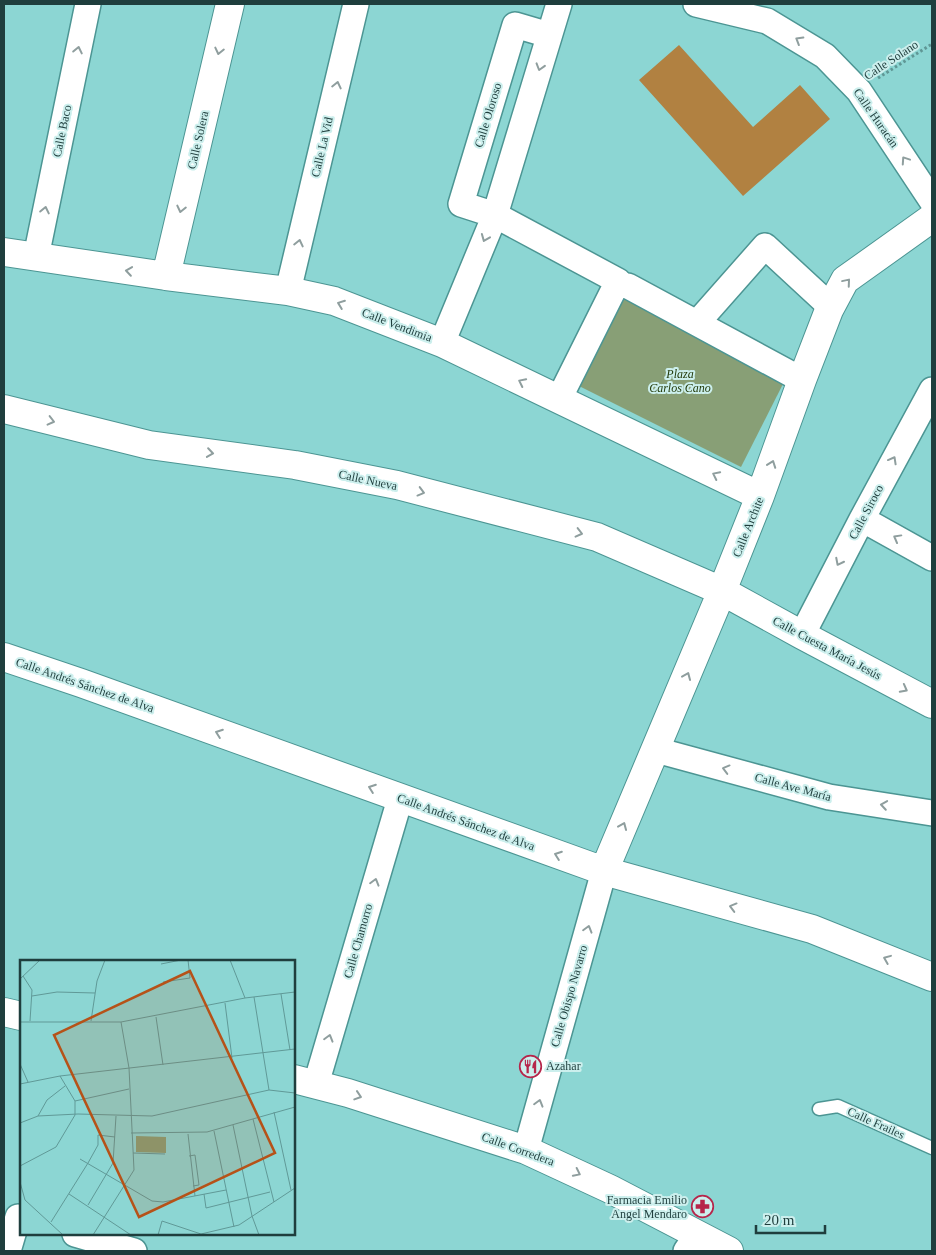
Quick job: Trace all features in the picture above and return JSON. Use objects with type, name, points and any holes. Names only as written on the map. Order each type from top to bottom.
[{"type":"street","name":"Calle Baco","points":[[36,257],[88,4]]},
{"type":"street","name":"Calle Solera","points":[[166,276],[230,4]]},
{"type":"street","name":"Calle La Vid","points":[[288,291],[356,4]]},
{"type":"street","points":[[442,343],[495,215],[559,4]]},
{"type":"street","name":"Calle Huracán","points":[[696,4],[767,20],[826,56],[858,91],[932,201]]},
{"type":"street","name":"Calle Oloroso","points":[[495,215],[461,204],[515,25],[550,35]]},
{"type":"street","points":[[495,215],[802,380]]},
{"type":"street","name":"Calle Archite","points":[[604,871],[722,591],[831,307],[846,280],[932,218]]},
{"type":"street","points":[[697,323],[765,246],[831,307]]},
{"type":"street","name":"Calle Vendimia","points":[[4,252],[166,276],[288,291],[334,301],[442,343],[760,496]]},
{"type":"street","points":[[559,399],[623,283]]},
{"type":"street","name":"Calle Siroco","points":[[802,635],[862,518],[932,390]]},
{"type":"street","name":"Calle Nueva","points":[[4,409],[149,445],[295,465],[397,486],[597,537],[722,591]]},
{"type":"street","points":[[862,518],[932,558]]},
{"type":"street","name":"Calle Cuesta María Jesús","points":[[722,591],[932,704]]},
{"type":"street","name":"Calle Andrés Sánchez de Alva","points":[[4,656],[604,871],[812,929],[932,977]]},
{"type":"street","name":"Calle Ave María","points":[[656,750],[829,797],[932,813]]},
{"type":"street","name":"Calle Chamorro","points":[[305,1082],[400,798]]},
{"type":"street","name":"Calle Obispo Navarro","points":[[526,1150],[604,871]]},
{"type":"street","points":[[4,1012],[20,1016]]},
{"type":"street","name":"Calle Corredera","points":[[305,1082],[348,1093],[526,1150],[610,1189],[692,1243],[729,1251]]},
{"type":"street","points":[[8,1251],[20,1218]]},
{"type":"street","points":[[78,1235],[134,1251]]},
{"type":"lane","name":"Calle Frailes","points":[[819,1109],[838,1106],[932,1148]]},
{"type":"path","name":"Calle Solano","points":[[858,91],[932,44]]},
{"type":"green space","name":"Plaza Carlos Cano","points":[[619,295],[786,378],[741,467],[575,384]]},
{"type":"building","points":[[679,45],[753,127],[800,85],[830,119],[743,196],[639,80]]},
{"type":"place","name":"Azahar","points":[[530,1066]]},
{"type":"place","name":"Farmacia Emilio Angel Mendaro","points":[[703,1207]]}]
